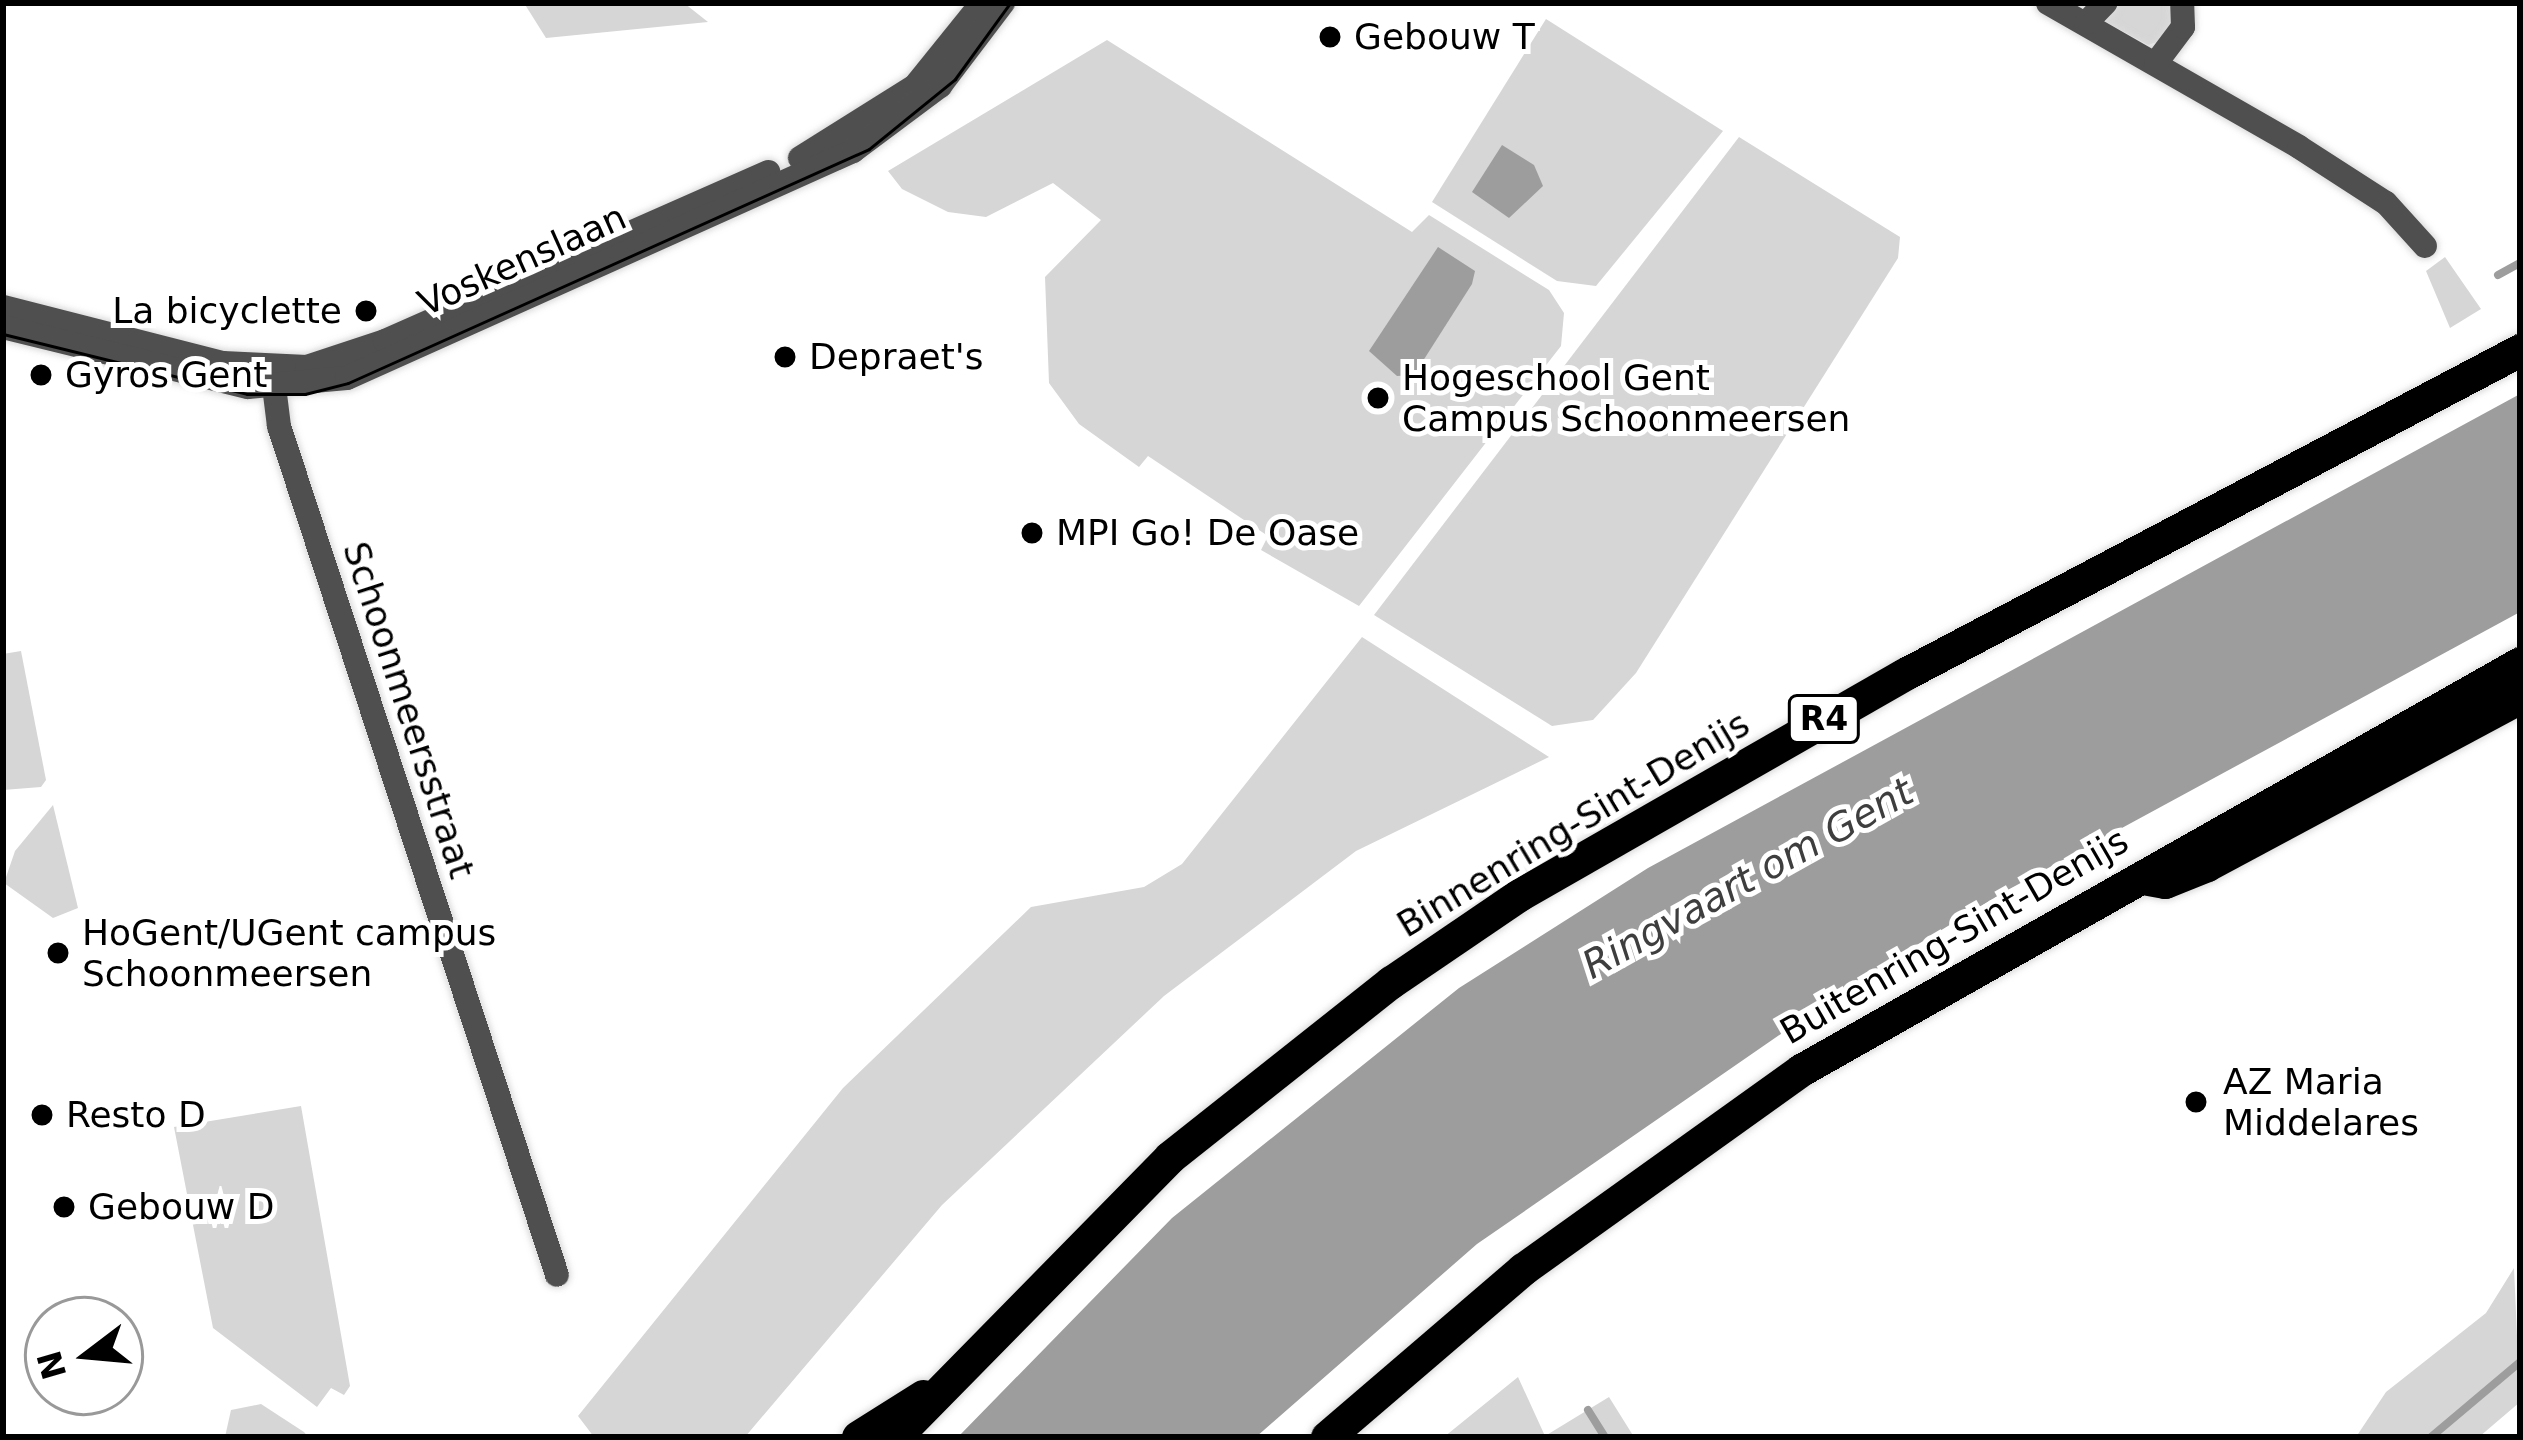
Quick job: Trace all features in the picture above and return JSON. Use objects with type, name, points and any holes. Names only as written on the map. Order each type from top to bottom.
[{"type":"highway","name":"Binnenring-Sint-Denijs","points":[[895,1437],[936,1389],[1186,1143],[1391,982],[1519,895],[1905,674],[2520,350]]},
{"type":"highway","name":"Buitenring-Sint-Denijs","points":[[1327,1437],[1457,1322],[1640,1180],[1802,1070],[2134,875],[2520,663]]},
{"type":"highway","points":[[2134,875],[2165,882],[2207,865],[2520,697]]},
{"type":"highway","points":[[1358,1437],[1450,1356],[1457,1322]]},
{"type":"highway","points":[[858,1437],[873,1420],[936,1389]]},
{"type":"street","name":"Voskenslaan","points":[[3,307],[273,380],[385,341],[843,137],[915,86],[982,3]]},
{"type":"street","name":"Voskenslaan","points":[[3,327],[273,380],[363,370],[853,151],[940,86],[1003,3]]},
{"type":"street","points":[[2048,3],[2386,203],[2425,246]]},
{"type":"street","points":[[2086,23],[2105,3]]},
{"type":"street","points":[[2156,63],[2182,27],[2182,3]]},
{"type":"street","name":"Schoonmeersstraat","points":[[273,380],[279,427],[556,1275]]},
{"type":"shaded area","points":[[524,3],[684,3],[708,22],[546,38]]},
{"type":"shaded area","points":[[2113,3],[2174,3],[2176,18],[2164,40],[2148,45],[2104,21]]},
{"type":"shaded area","points":[[1546,19],[1723,131],[1596,286],[1557,281],[1432,202]]},
{"type":"shaded area","points":[[1107,40],[1412,232],[1429,215],[1549,290],[1564,313],[1561,346],[1359,606],[1261,550],[1268,536],[1148,456],[1139,467],[1079,424],[1049,383],[1045,277],[1101,220],[1053,183],[986,217],[948,212],[902,189],[888,171]]},
{"type":"shaded area","points":[[1739,137],[1900,237],[1898,258],[1636,673],[1593,720],[1552,726],[1374,615]]},
{"type":"shaded area","points":[[2445,257],[2481,309],[2450,328],[2426,271]]},
{"type":"shaded area","points":[[1362,637],[1549,757],[1356,851],[1164,996],[942,1205],[745,1437],[594,1437],[578,1416],[843,1088],[1031,907],[1144,887],[1182,864]]},
{"type":"shaded area","points":[[21,651],[46,780],[41,787],[3,790],[3,654]]},
{"type":"shaded area","points":[[53,805],[78,908],[53,918],[4,883],[15,851]]},
{"type":"shaded area","points":[[301,1106],[350,1386],[344,1395],[331,1388],[317,1407],[213,1328],[174,1127]]},
{"type":"shaded area","points":[[2514,1268],[2520,1402],[2479,1437],[2356,1437],[2386,1392],[2486,1313]]},
{"type":"shaded area","points":[[1518,1377],[1545,1436],[1609,1397],[1634,1437],[1444,1437]]},
{"type":"shaded area","points":[[261,1404],[308,1437],[225,1437],[231,1410]]},
{"type":"water","points":[[1502,145],[1534,165],[1543,186],[1509,218],[1472,192]]},
{"type":"water","points":[[1438,247],[1475,271],[1472,284],[1414,375],[1397,376],[1369,351]]},
{"type":"water","name":"Ringvaart om Gent","points":[[2520,394],[2520,612],[2004,892],[1859,980],[1477,1244],[1256,1437],[958,1437],[1172,1218],[1459,988],[1648,868]]},
{"type":"waterway","points":[[2498,275],[2520,263]]},
{"type":"waterway","points":[[2431,1437],[2520,1362]]},
{"type":"waterway","points":[[1588,1410],[1605,1437]]},
{"type":"tram line","points":[[3,334],[247,394],[305,394],[348,383],[869,149],[955,79],[1010,3]]},
{"type":"place","name":"Gebouw T","points":[[1330,37]]},
{"type":"place","name":"La bicyclette","points":[[366,311]]},
{"type":"place","name":"Depraet's","points":[[785,357]]},
{"type":"place","name":"Gyros Gent","points":[[41,375]]},
{"type":"place","name":"Hogeschool Gent Campus Schoonmeersen","points":[[1378,398]]},
{"type":"place","name":"MPI Go! De Oase","points":[[1032,533]]},
{"type":"place","name":"HoGent/UGent campus Schoonmeersen","points":[[58,953]]},
{"type":"place","name":"AZ Maria Middelares","points":[[2196,1102]]},
{"type":"place","name":"Resto D","points":[[42,1115]]},
{"type":"place","name":"Gebouw D","points":[[64,1207]]}]
